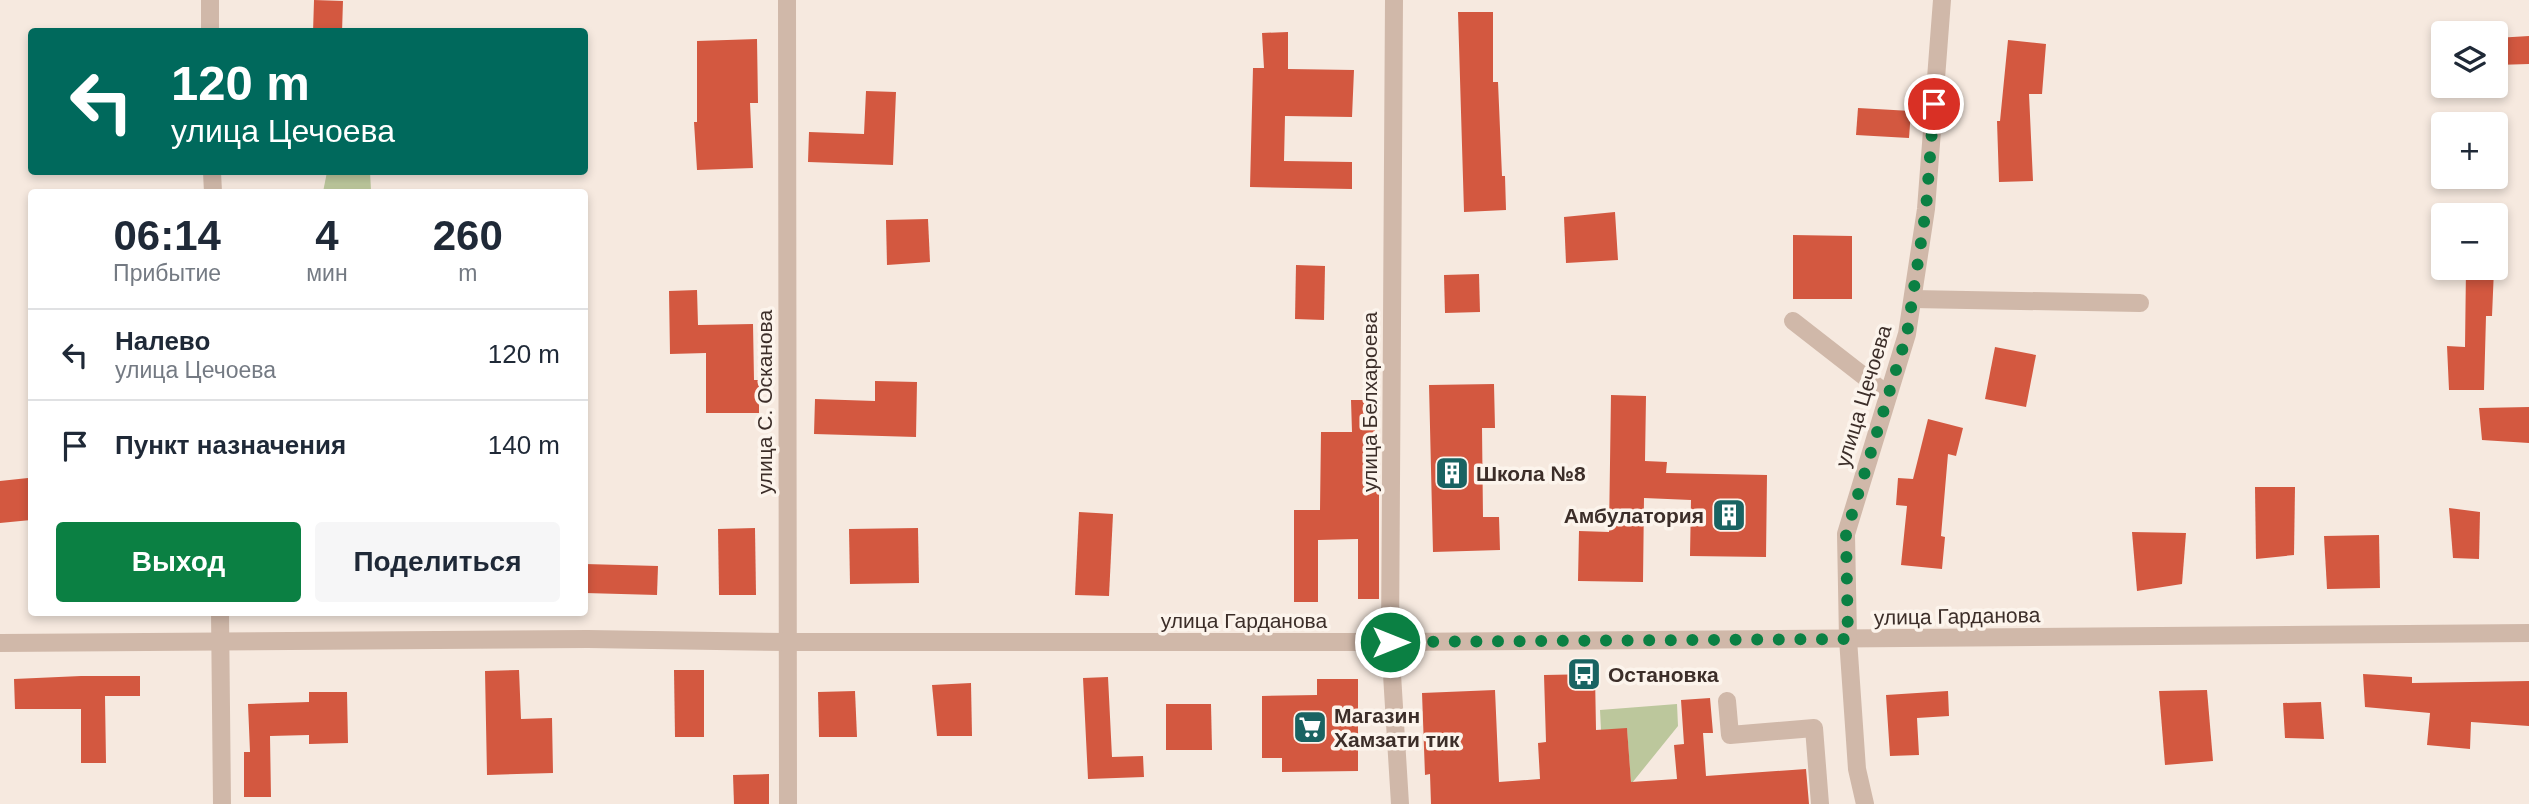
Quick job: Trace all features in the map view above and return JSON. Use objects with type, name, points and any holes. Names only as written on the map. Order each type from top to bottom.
[{"type":"street","points":[[209,0],[210,28]]},
{"type":"street","name":"улица С. Осканова","points":[[787,0],[788,804]]},
{"type":"street","name":"улица Белхароева","points":[[1394,0],[1390,642],[1400,804]]},
{"type":"street","name":"улица Цечоева","points":[[1865,804],[1857,769],[1848,639],[1846,534],[1907,334],[1926,209],[1942,0]]},
{"type":"street","points":[[1913,299],[2140,303]]},
{"type":"street","points":[[1793,321],[1888,394]]},
{"type":"street","points":[[220,616],[222,804]]},
{"type":"street","name":"улица Гарданова","points":[[0,643],[588,639],[786,642],[1390,642],[2529,633]]},
{"type":"street","points":[[1727,701],[1730,735],[1814,728],[1820,804]]},
{"type":"green space","points":[[326,175],[370,175],[371,189],[324,189]]},
{"type":"green space","points":[[1677,704],[1678,726],[1615,804],[1631,783],[1627,729],[1601,730],[1600,710]]},
{"type":"building","points":[[314,0],[343,1],[342,28],[313,28]]},
{"type":"building","points":[[1458,12],[1493,12],[1493,82],[1498,82],[1506,210],[1464,212]]},
{"type":"building","points":[[1288,32],[1288,69],[1354,70],[1352,117],[1285,116],[1284,161],[1352,162],[1352,189],[1250,187],[1253,68],[1264,68],[1262,33]]},
{"type":"building","points":[[2529,36],[2529,64],[2508,65],[2508,37]]},
{"type":"building","points":[[757,39],[758,103],[750,103],[753,168],[697,170],[694,122],[697,122],[697,41]]},
{"type":"building","points":[[2008,40],[2046,44],[2042,94],[2029,94],[2033,181],[1999,182],[1997,121],[2000,121]]},
{"type":"building","points":[[866,91],[896,92],[893,165],[808,162],[809,132],[864,134]]},
{"type":"building","points":[[1858,108],[1911,111],[1909,138],[1856,135]]},
{"type":"building","points":[[1615,212],[1618,260],[1566,263],[1564,217]]},
{"type":"building","points":[[928,219],[930,262],[887,265],[886,220]]},
{"type":"building","points":[[1793,235],[1852,236],[1852,299],[1793,299]]},
{"type":"building","points":[[1296,265],[1325,266],[1324,320],[1295,319]]},
{"type":"building","points":[[1479,274],[1480,312],[1445,313],[1444,275]]},
{"type":"building","points":[[2466,280],[2494,280],[2492,316],[2486,316],[2484,390],[2449,390],[2447,346],[2465,347]]},
{"type":"building","points":[[697,290],[698,325],[753,324],[754,380],[759,380],[759,413],[706,413],[706,353],[670,354],[669,291]]},
{"type":"building","points":[[1995,347],[2036,355],[2026,407],[1985,399]]},
{"type":"building","points":[[875,381],[917,382],[916,437],[814,434],[815,399],[875,401]]},
{"type":"building","name":"Школа №8","points":[[1494,384],[1495,428],[1482,428],[1483,517],[1499,517],[1500,550],[1433,552],[1429,385]]},
{"type":"building","points":[[1611,395],[1646,396],[1645,461],[1667,462],[1666,473],[1767,475],[1766,557],[1690,556],[1691,500],[1644,498],[1643,582],[1578,581],[1579,531],[1609,532]]},
{"type":"building","points":[[1351,400],[1374,400],[1376,483],[1379,483],[1379,599],[1358,599],[1358,539],[1318,540],[1318,602],[1294,602],[1294,510],[1320,510],[1321,432],[1352,432]]},
{"type":"building","points":[[2529,407],[2529,443],[2482,440],[2479,408]]},
{"type":"building","points":[[1928,419],[1963,428],[1956,456],[1948,454],[1941,536],[1945,537],[1942,569],[1901,565],[1907,506],[1896,505],[1898,478],[1913,479]]},
{"type":"building","points":[[28,478],[28,520],[0,523],[0,481]]},
{"type":"building","points":[[2255,487],[2295,487],[2294,555],[2256,559]]},
{"type":"building","points":[[2449,508],[2480,512],[2479,559],[2453,558]]},
{"type":"building","points":[[1079,512],[1113,514],[1109,596],[1075,595]]},
{"type":"building","points":[[755,528],[756,595],[719,595],[718,529]]},
{"type":"building","points":[[918,528],[919,583],[850,584],[849,529]]},
{"type":"building","points":[[2132,532],[2186,533],[2182,584],[2137,591]]},
{"type":"building","points":[[2379,535],[2380,588],[2327,589],[2324,536]]},
{"type":"building","points":[[588,564],[658,566],[657,595],[588,593]]},
{"type":"building","points":[[519,670],[521,719],[552,718],[553,773],[487,775],[485,671]]},
{"type":"building","points":[[674,670],[704,670],[704,737],[675,737]]},
{"type":"building","points":[[1595,674],[1596,730],[1627,728],[1631,782],[1677,779],[1674,745],[1684,744],[1681,700],[1710,698],[1713,733],[1703,733],[1706,776],[1806,769],[1809,804],[1431,804],[1430,774],[1425,775],[1422,693],[1495,690],[1499,782],[1540,779],[1538,743],[1546,742],[1544,675]]},
{"type":"building","points":[[2363,674],[2412,677],[2412,683],[2529,681],[2529,726],[2471,722],[2470,749],[2427,745],[2430,713],[2365,707]]},
{"type":"building","points":[[140,676],[140,696],[105,696],[106,763],[81,763],[81,709],[15,709],[14,679]]},
{"type":"building","points":[[1108,677],[1112,757],[1143,756],[1144,777],[1088,779],[1083,678]]},
{"type":"building","name":"Магазин Хамзати тик","points":[[1317,679],[1358,679],[1358,771],[1282,772],[1282,758],[1262,758],[1262,696],[1317,695]]},
{"type":"building","points":[[971,683],[972,736],[937,736],[932,685]]},
{"type":"building","points":[[2207,690],[2213,761],[2165,765],[2159,691]]},
{"type":"building","points":[[855,691],[857,737],[819,737],[818,692]]},
{"type":"building","points":[[1948,691],[1949,716],[1917,718],[1919,755],[1890,756],[1886,695]]},
{"type":"building","points":[[309,692],[347,692],[348,743],[309,744],[309,735],[270,736],[271,797],[244,797],[244,752],[250,752],[248,704],[309,702]]},
{"type":"building","points":[[2321,702],[2324,739],[2285,738],[2283,703]]},
{"type":"building","points":[[1166,704],[1211,704],[1212,750],[1166,750]]},
{"type":"building","points":[[769,774],[769,804],[734,804],[733,775]]},
{"type":"place","name":"Школа №8","points":[[1452,473]]},
{"type":"place","name":"Амбулатория","points":[[1729,515]]},
{"type":"place","name":"Остановка","points":[[1584,674]]},
{"type":"place","name":"Магазин Хамзати тик","points":[[1310,727]]},
{"type":"route","points":[[1390,642],[1848,639],[1846,534],[1907,334],[1926,209],[1934,104]]}]
